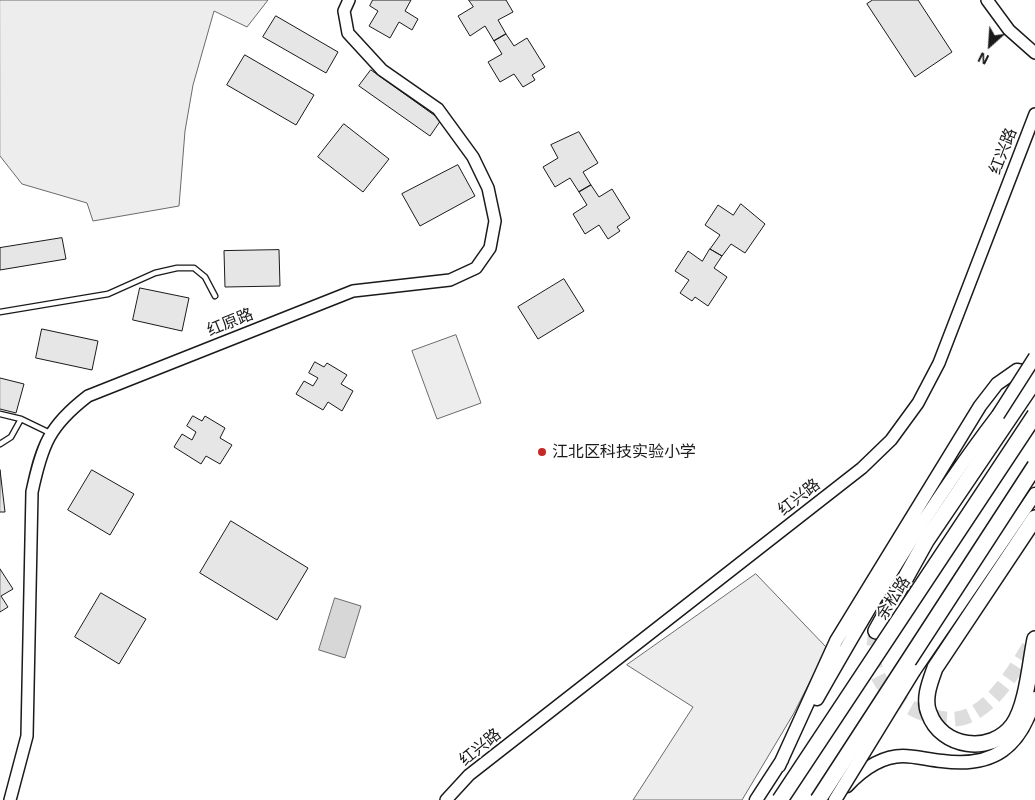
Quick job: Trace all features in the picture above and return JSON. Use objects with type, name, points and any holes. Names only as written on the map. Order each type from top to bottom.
[{"type":"highway","points":[[876,631],[926,541],[1003,417],[1035,380]]},
{"type":"highway","name":"余松路","points":[[780,800],[1035,415]]},
{"type":"highway","points":[[818,800],[1035,466]]},
{"type":"highway","points":[[1035,518],[935,668],[928,690],[928,712],[938,729],[954,741],[976,746],[995,739],[1012,725],[1021,706],[1035,639]]},
{"type":"main road","name":"余松路","points":[[756,800],[779,766],[840,645],[967,456],[1003,417],[1035,358]]},
{"type":"main road","points":[[840,645],[980,406],[997,384],[1017,370],[1035,372]]},
{"type":"main road","points":[[835,800],[914,671],[1035,494]]},
{"type":"main road","points":[[835,800],[856,776],[879,761],[903,756],[943,762],[973,763],[1000,754],[1020,735],[1032,714],[1035,698]]},
{"type":"street","name":"红原路","points":[[10,800],[27,736],[32,492],[38,460],[50,433],[67,412],[88,396],[353,291],[450,280],[476,268],[490,248],[495,221],[488,188],[473,157],[438,109],[382,70],[348,33],[344,11],[348,0]]},
{"type":"street","points":[[987,0],[1010,30],[1035,53]]},
{"type":"street","name":"红兴路","points":[[446,800],[469,775],[862,468],[891,440],[918,403],[939,363],[1035,114]]},
{"type":"lane","points":[[0,312],[108,294],[155,273],[177,268],[194,268],[205,277],[215,296]]},
{"type":"lane","points":[[0,414],[21,419],[50,433]]},
{"type":"lane","points":[[0,444],[11,437],[21,419]]},
{"type":"shaded area","points":[[0,0],[268,0],[247,27],[214,11],[193,85],[185,131],[179,206],[93,221],[87,203],[22,184],[0,156]]},
{"type":"shaded area","points":[[456,335],[481,403],[437,419],[412,351]]},
{"type":"shaded area","points":[[756,574],[827,648],[794,713],[742,800],[633,800],[693,707],[627,665]]},
{"type":"shaded area","points":[[335,598],[361,606],[345,658],[319,650]]},
{"type":"building","points":[[373,0],[411,0],[405,11],[418,19],[412,30],[399,22],[390,38],[369,26],[378,11],[370,6]]},
{"type":"building","points":[[469,0],[506,0],[513,12],[498,20],[506,34],[494,41],[485,26],[470,36],[458,16],[473,7]]},
{"type":"building","points":[[873,0],[918,0],[952,52],[915,77],[867,4]]},
{"type":"building","points":[[276,16],[338,52],[326,73],[263,37]]},
{"type":"building","points":[[506,34],[514,46],[527,38],[545,67],[532,75],[535,80],[523,87],[514,74],[500,82],[488,62],[502,54],[494,41]]},
{"type":"building","points":[[245,55],[314,95],[296,125],[227,85]]},
{"type":"building","points":[[371,70],[441,120],[430,136],[359,86]]},
{"type":"building","points":[[344,124],[389,159],[363,192],[318,157]]},
{"type":"building","points":[[579,132],[598,163],[583,172],[591,185],[579,192],[570,178],[555,187],[543,167],[558,158],[551,145]]},
{"type":"building","points":[[458,165],[475,196],[420,226],[402,194]]},
{"type":"building","points":[[591,185],[599,197],[612,189],[630,218],[617,227],[620,231],[608,239],[599,225],[585,234],[573,214],[587,205],[579,192]]},
{"type":"building","points":[[741,204],[765,224],[745,253],[731,244],[722,256],[710,249],[720,235],[705,225],[718,205],[733,215]]},
{"type":"building","points":[[62,238],[66,259],[0,270],[0,248]]},
{"type":"building","points":[[710,249],[722,256],[714,268],[727,277],[708,306],[695,297],[692,301],[680,293],[689,280],[675,271],[688,251],[702,261]]},
{"type":"building","points":[[279,250],[280,286],[225,287],[224,251]]},
{"type":"building","points":[[564,279],[584,311],[538,339],[518,307]]},
{"type":"building","points":[[140,288],[189,298],[182,331],[133,320]]},
{"type":"building","points":[[42,329],[98,341],[92,370],[36,358]]},
{"type":"building","points":[[315,362],[324,367],[327,363],[347,375],[341,384],[353,391],[342,411],[328,402],[323,410],[296,394],[304,381],[313,386],[318,378],[309,373]]},
{"type":"building","points":[[0,378],[24,384],[16,413],[0,409]]},
{"type":"building","points":[[193,416],[202,421],[205,416],[225,428],[220,438],[232,445],[220,464],[206,456],[201,464],[174,447],[182,434],[192,440],[196,432],[187,426]]},
{"type":"building","points":[[0,470],[5,512],[0,512]]},
{"type":"building","points":[[92,470],[134,494],[110,535],[68,510]]},
{"type":"building","points":[[231,521],[308,568],[277,620],[200,573]]},
{"type":"building","points":[[0,569],[13,589],[1,596],[8,607],[0,612]]},
{"type":"building","points":[[101,593],[146,619],[119,664],[75,637]]},
{"type":"tunnel","points":[[876,631],[874,665],[884,686],[902,703],[926,715],[951,719],[962,718],[974,713],[995,696],[1035,637]]},
{"type":"place","name":"江北区科技实验小学","points":[[542,452]]}]
